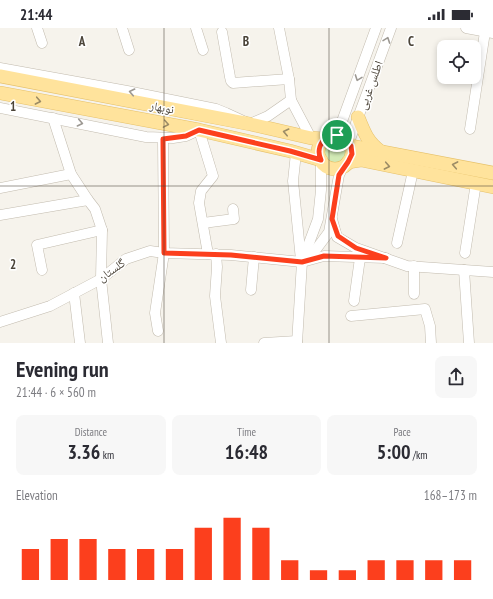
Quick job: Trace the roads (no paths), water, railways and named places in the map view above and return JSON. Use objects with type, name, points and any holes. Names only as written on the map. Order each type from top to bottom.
[{"type":"main road","name":"نوبهار","points":[[0,76],[250,124],[310,138],[330,137]]},
{"type":"main road","points":[[16,96],[22,94],[24,90],[25,84],[21,80]]},
{"type":"main road","name":"نوبهار","points":[[0,93],[199,130],[321,160]]},
{"type":"main road","points":[[358,117],[364,134],[371,144],[380,151]]},
{"type":"main road","points":[[346,164],[352,154],[350,144],[344,137],[330,137],[319,146],[318,151],[321,160],[327,166],[332,168],[361,160],[493,187]]},
{"type":"main road","points":[[350,144],[493,172]]},
{"type":"street","points":[[37,28],[42,43]]},
{"type":"street","points":[[122,28],[129,50]]},
{"type":"street","points":[[196,28],[203,50]]},
{"type":"street","points":[[279,28],[289,79],[290,100],[310,138]]},
{"type":"street","name":"اطلس غربی","points":[[330,137],[376,28]]},
{"type":"street","name":"اطلس غربی","points":[[350,144],[358,117],[391,28]]},
{"type":"street","points":[[466,28],[489,33],[470,129]]},
{"type":"street","points":[[222,32],[230,77],[233,83],[289,79]]},
{"type":"street","points":[[0,68],[216,109],[250,124],[268,116],[290,100]]},
{"type":"street","points":[[2,109],[53,118],[146,138],[163,139],[186,136],[199,130],[213,176],[201,191],[199,203],[203,223],[217,267],[215,296],[221,343]]},
{"type":"street","points":[[53,118],[71,174],[88,200],[96,209],[102,230],[101,279],[108,343]]},
{"type":"street","points":[[158,330],[155,313],[164,253],[163,139]]},
{"type":"street","points":[[264,343],[297,342],[302,262],[293,181],[296,153]]},
{"type":"street","points":[[302,262],[318,219],[321,190],[321,160]]},
{"type":"street","points":[[302,262],[317,248],[328,232],[332,219],[339,175],[346,164]]},
{"type":"street","points":[[397,243],[413,171]]},
{"type":"street","points":[[0,188],[71,174]]},
{"type":"street","points":[[465,253],[476,183]]},
{"type":"street","points":[[0,215],[88,200]]},
{"type":"street","points":[[203,223],[234,219],[233,209]]},
{"type":"street","points":[[332,219],[338,236],[356,248],[407,266],[493,272]]},
{"type":"street","points":[[42,270],[37,245],[102,230]]},
{"type":"street","name":"گلستان","points":[[0,322],[50,306],[101,279],[126,259],[150,251],[254,257],[302,262]]},
{"type":"street","points":[[302,262],[324,256],[386,258]]},
{"type":"street","points":[[251,290],[254,257]]},
{"type":"street","points":[[354,301],[360,258]]},
{"type":"street","points":[[414,266],[414,294]]},
{"type":"street","points":[[464,270],[469,343]]},
{"type":"street","points":[[74,293],[80,343]]},
{"type":"street","points":[[351,316],[425,309],[430,326],[431,343]]}]
